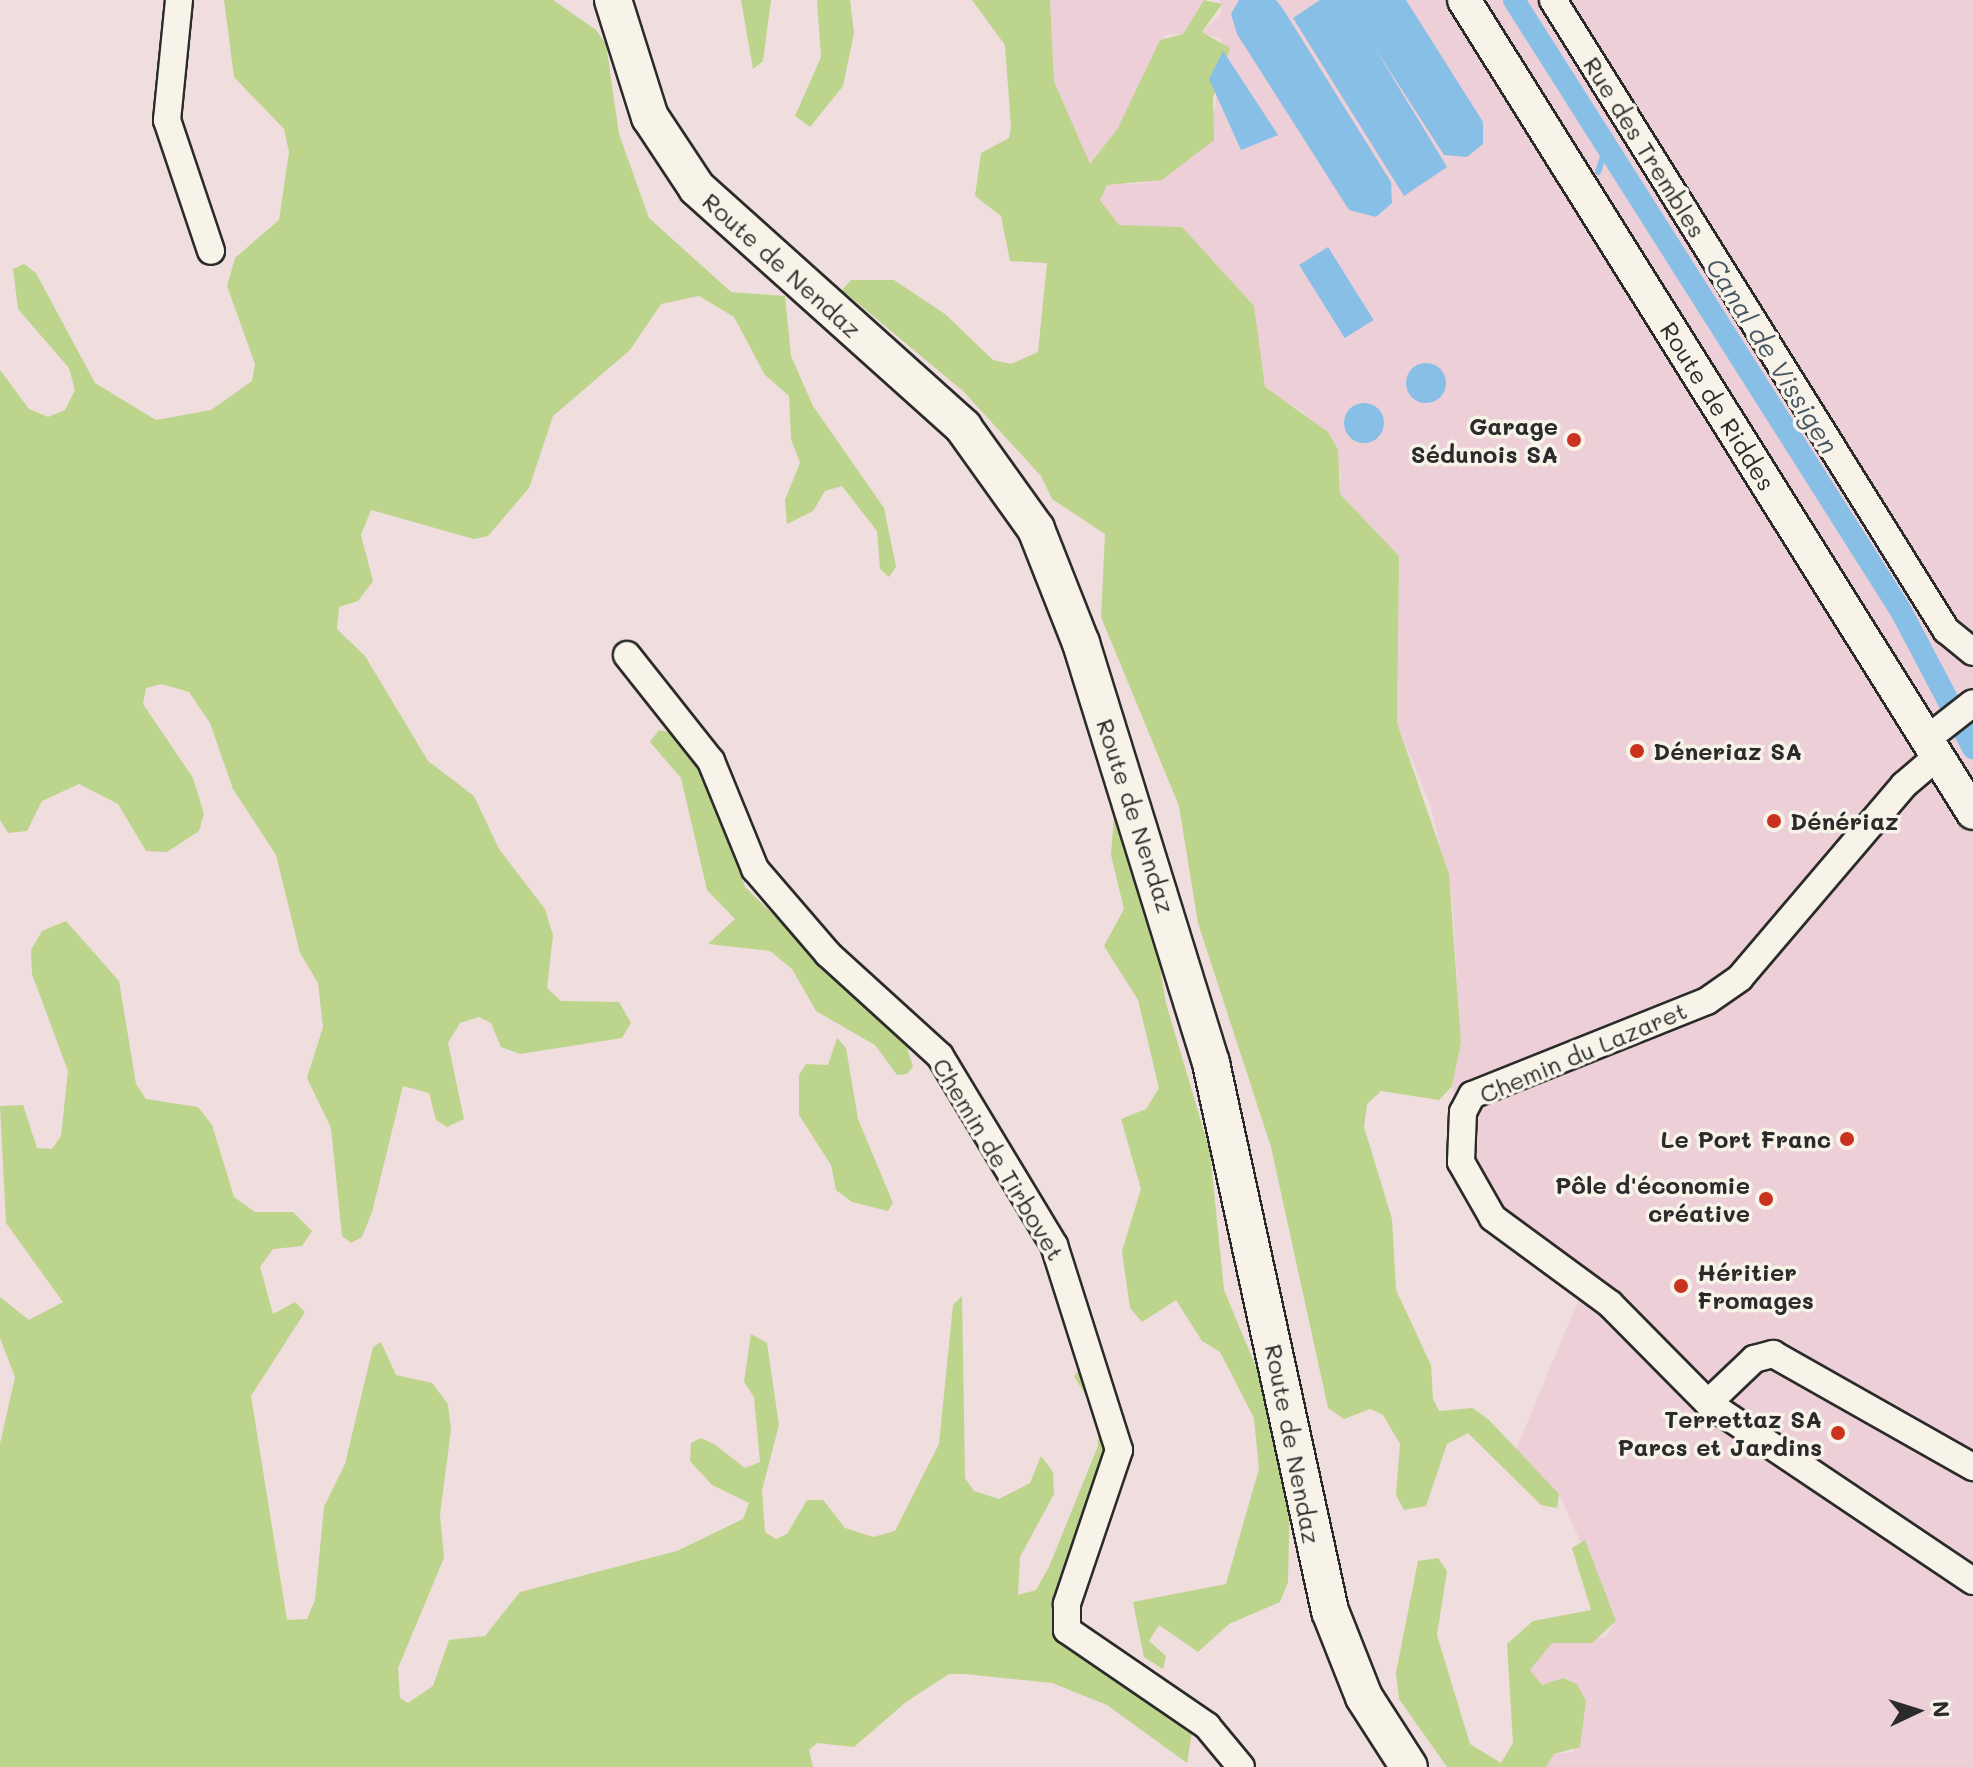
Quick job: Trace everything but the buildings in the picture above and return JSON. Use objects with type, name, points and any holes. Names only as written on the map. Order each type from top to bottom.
[{"type":"main road","name":"Route de Nendaz","points":[[613,0],[650,117],[697,188],[963,427],[1009,484],[1041,540],[1081,643],[1211,1063],[1330,1611],[1364,1697],[1409,1767]]},
{"type":"street","points":[[179,0],[167,120],[211,251]]},
{"type":"street","name":"Route de Riddes","points":[[1464,0],[1937,741],[1973,813]]},
{"type":"street","name":"Rue des Trembles","points":[[1553,0],[1946,630],[1973,652]]},
{"type":"street","name":"Chemin de Tirbovet","points":[[627,655],[711,761],[755,869],[828,954],[940,1056],[1054,1245],[1119,1450],[1067,1604],[1067,1630],[1207,1726],[1241,1767]]},
{"type":"street","name":"Chemin du Lazaret","points":[[1973,703],[1937,741],[1904,785],[1740,978],[1707,1001],[1472,1095],[1463,1112],[1461,1162],[1481,1205],[1610,1304],[1708,1403],[1973,1581]]},
{"type":"street","points":[[1708,1403],[1754,1359],[1773,1354],[1973,1467]]},
{"type":"shaded area","points":[[1050,0],[1204,0],[1183,34],[1165,35],[1118,128],[1090,164],[1054,80]]},
{"type":"shaded area","points":[[1219,0],[1973,0],[1973,1767],[1546,1767],[1554,1754],[1573,1752],[1563,1678],[1542,1685],[1530,1670],[1552,1643],[1606,1637],[1616,1621],[1559,1494],[1515,1452],[1580,1296],[1483,1216],[1452,1086],[1461,1043],[1452,896],[1430,804],[1397,723],[1399,556],[1340,494],[1341,472],[1305,413],[1265,388],[1253,306],[1182,228],[1119,225],[1100,199],[1107,185],[1147,183],[1215,109],[1221,39],[1202,32],[1222,13]]},
{"type":"green space","points":[[224,0],[553,0],[596,30],[606,44],[619,134],[649,218],[731,292],[785,296],[791,356],[813,406],[884,508],[896,567],[889,577],[880,569],[877,531],[842,486],[825,491],[813,511],[787,524],[785,500],[800,463],[791,439],[789,396],[765,375],[734,317],[699,296],[661,304],[630,350],[553,416],[529,488],[488,536],[474,539],[371,510],[361,535],[373,581],[358,601],[339,607],[337,629],[365,656],[428,761],[474,796],[499,849],[545,909],[553,935],[547,988],[561,1001],[619,1002],[631,1023],[622,1038],[520,1054],[501,1047],[491,1023],[479,1017],[460,1023],[448,1043],[464,1119],[447,1127],[436,1120],[429,1093],[403,1086],[372,1212],[362,1237],[351,1243],[342,1236],[331,1128],[307,1078],[323,1027],[318,983],[300,953],[276,855],[233,789],[210,723],[189,692],[162,684],[146,688],[143,704],[193,778],[204,814],[199,831],[167,852],[146,851],[118,804],[79,784],[42,801],[27,831],[8,833],[0,820],[0,370],[29,409],[48,417],[65,410],[75,390],[69,368],[18,309],[13,269],[24,264],[36,273],[95,383],[156,420],[211,410],[252,381],[255,364],[227,286],[235,258],[279,220],[289,152],[284,129],[234,77]]},
{"type":"green space","points":[[741,0],[771,0],[763,61],[753,69]]},
{"type":"green space","points":[[817,0],[850,0],[854,33],[843,86],[810,127],[795,116],[821,57]]},
{"type":"green space","points":[[972,0],[1050,0],[1054,81],[1090,164],[1118,128],[1160,40],[1183,34],[1204,0],[1222,4],[1202,32],[1230,48],[1213,98],[1214,140],[1162,180],[1107,185],[1100,200],[1119,225],[1182,227],[1254,306],[1265,387],[1328,432],[1338,450],[1340,494],[1399,556],[1397,723],[1449,874],[1461,1043],[1452,1086],[1439,1100],[1381,1091],[1367,1104],[1364,1127],[1392,1219],[1396,1290],[1431,1365],[1433,1399],[1439,1411],[1473,1408],[1489,1420],[1559,1494],[1557,1508],[1541,1505],[1468,1433],[1447,1444],[1426,1506],[1404,1510],[1396,1495],[1400,1444],[1383,1415],[1370,1409],[1344,1419],[1328,1408],[1271,1147],[1198,923],[1179,806],[1101,617],[1105,534],[1052,499],[1041,476],[964,392],[842,290],[851,280],[894,280],[945,314],[993,360],[1011,364],[1038,352],[1047,263],[1010,261],[1001,216],[975,196],[981,153],[1009,138],[1011,127],[1005,45]]},
{"type":"green space","points":[[659,730],[672,733],[705,770],[745,887],[906,1044],[913,1067],[907,1074],[897,1075],[875,1045],[816,1011],[792,969],[770,951],[708,944],[735,919],[707,890],[681,778],[650,742]]},
{"type":"green space","points":[[1114,815],[1154,933],[1166,1003],[1210,1152],[1224,1290],[1269,1398],[1290,1498],[1288,1582],[1280,1602],[1229,1624],[1198,1652],[1159,1625],[1149,1641],[1166,1656],[1163,1669],[1144,1657],[1133,1602],[1226,1584],[1259,1469],[1254,1418],[1220,1352],[1202,1341],[1176,1300],[1142,1322],[1130,1308],[1122,1251],[1141,1189],[1121,1119],[1146,1109],[1159,1088],[1138,1000],[1104,946],[1124,909],[1111,855]]},
{"type":"green space","points":[[66,921],[119,981],[136,1084],[146,1099],[198,1107],[212,1125],[234,1197],[255,1212],[293,1212],[312,1231],[302,1246],[273,1249],[260,1267],[273,1314],[295,1302],[305,1312],[251,1396],[287,1620],[307,1619],[315,1600],[324,1507],[345,1464],[373,1347],[381,1342],[396,1375],[432,1383],[448,1404],[451,1430],[440,1514],[444,1558],[398,1668],[400,1698],[408,1703],[433,1686],[449,1640],[485,1636],[520,1592],[677,1551],[743,1519],[749,1503],[712,1485],[690,1461],[691,1443],[701,1438],[745,1468],[760,1462],[754,1397],[744,1382],[751,1334],[767,1343],[779,1425],[762,1490],[765,1532],[776,1539],[787,1534],[807,1500],[823,1500],[845,1528],[873,1537],[895,1531],[939,1444],[953,1305],[962,1296],[965,1478],[974,1491],[999,1499],[1030,1483],[1041,1456],[1053,1472],[1054,1494],[1020,1557],[1018,1595],[1036,1590],[1049,1567],[1098,1446],[1098,1416],[1074,1376],[1080,1370],[1113,1435],[1055,1615],[1183,1716],[1192,1732],[1187,1763],[1107,1705],[1052,1683],[949,1674],[906,1702],[854,1747],[817,1743],[809,1750],[813,1767],[0,1767],[0,1444],[15,1377],[0,1338],[0,1297],[29,1320],[63,1302],[6,1223],[0,1106],[23,1105],[37,1148],[52,1149],[61,1136],[68,1071],[32,974],[31,950],[42,931]]},
{"type":"green space","points":[[837,1038],[846,1048],[858,1119],[893,1203],[888,1211],[852,1202],[836,1190],[831,1165],[799,1115],[799,1075],[806,1064],[828,1065]]},
{"type":"green space","points":[[1585,1540],[1616,1621],[1592,1643],[1552,1643],[1530,1670],[1542,1685],[1563,1678],[1577,1684],[1586,1701],[1580,1747],[1554,1754],[1546,1767],[1447,1767],[1399,1699],[1396,1673],[1418,1561],[1438,1558],[1447,1571],[1437,1635],[1470,1744],[1501,1763],[1513,1743],[1507,1644],[1533,1621],[1591,1610],[1572,1548]]},
{"type":"water","points":[[1239,0],[1276,0],[1283,9],[1391,182],[1392,203],[1376,217],[1349,210],[1237,34],[1231,14]]},
{"type":"water","points":[[1320,0],[1406,0],[1483,122],[1483,144],[1467,157],[1444,155],[1373,45],[1447,167],[1404,196],[1293,18]]},
{"type":"water","points":[[1223,51],[1278,135],[1241,150],[1209,79]]},
{"type":"water","points":[[1328,247],[1374,320],[1345,338],[1299,265]]},
{"type":"water","points":[[1426,363],[1440,369],[1446,383],[1440,397],[1426,403],[1412,397],[1406,383],[1412,369]]},
{"type":"water","points":[[1364,403],[1378,409],[1384,423],[1378,437],[1364,443],[1350,437],[1344,423],[1350,409]]},
{"type":"waterway","name":"Canal de Vissigen","points":[[1514,0],[1901,611],[1973,748]]},
{"type":"waterway","points":[[1598,172],[1607,145]]},
{"type":"place","name":"Garage Sédunois SA","points":[[1574,440]]},
{"type":"place","name":"Déneriaz SA","points":[[1637,751]]},
{"type":"place","name":"Dénériaz","points":[[1774,821]]},
{"type":"place","name":"Le Port Franc","points":[[1847,1139]]},
{"type":"place","name":"Pôle d'économie créative","points":[[1766,1199]]},
{"type":"place","name":"Héritier Fromages","points":[[1681,1286]]},
{"type":"place","name":"Terrettaz SA Parcs et Jardins","points":[[1838,1433]]}]
